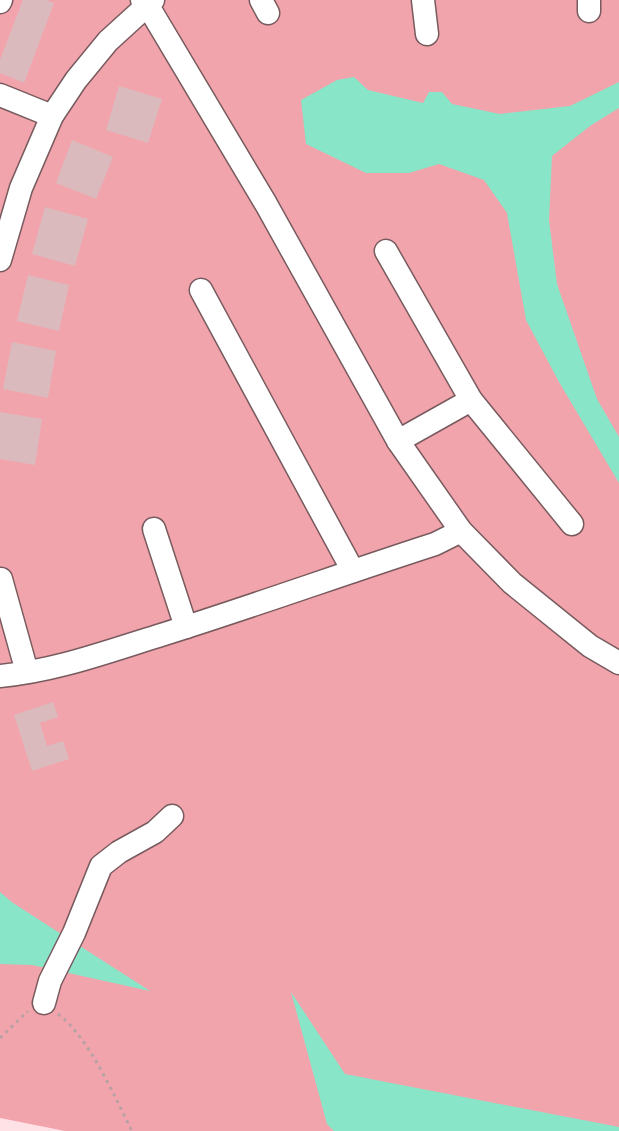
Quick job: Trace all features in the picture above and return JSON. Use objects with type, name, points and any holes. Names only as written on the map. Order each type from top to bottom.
[{"type":"street","points":[[423,0],[427,34]]},
{"type":"street","points":[[0,260],[21,188],[52,116],[76,80],[108,41],[148,2],[266,204],[398,441],[461,531],[512,583],[590,646],[619,663]]},
{"type":"street","points":[[0,95],[52,116]]},
{"type":"street","points":[[386,251],[471,399],[572,524]]},
{"type":"street","points":[[201,290],[353,571]]},
{"type":"street","points":[[398,441],[471,399]]},
{"type":"street","points":[[154,529],[186,627]]},
{"type":"street","points":[[0,676],[83,659],[186,627],[435,544],[461,531]]},
{"type":"street","points":[[1,579],[27,672]]},
{"type":"street","points":[[44,1003],[50,981],[74,933],[101,866],[119,852],[155,832],[172,816]]},
{"type":"path","points":[[0,1038],[31,1008],[44,1003],[65,1019],[91,1054],[132,1131]]},
{"type":"shaded area","points":[[0,0],[619,0],[619,1131],[65,1131],[0,1118]]},
{"type":"shaded area","points":[[354,77],[368,90],[423,103],[429,92],[442,92],[452,104],[500,114],[570,106],[619,82],[619,108],[590,126],[552,156],[549,220],[557,284],[597,399],[619,437],[619,483],[559,382],[526,320],[507,213],[484,180],[439,164],[409,173],[366,173],[306,144],[301,100],[337,80]]},
{"type":"shaded area","points":[[0,892],[13,903],[150,991],[32,965],[0,964]]},
{"type":"shaded area","points":[[291,992],[345,1074],[619,1127],[619,1131],[334,1131],[327,1124]]},
{"type":"building","points":[[23,0],[46,0],[54,3],[24,83],[0,73],[0,60]]},
{"type":"building","points":[[119,86],[162,99],[148,143],[106,130]]},
{"type":"building","points":[[72,140],[113,157],[96,199],[56,183]]},
{"type":"building","points":[[45,207],[88,219],[75,266],[32,254]]},
{"type":"building","points":[[28,275],[69,285],[59,331],[17,321]]},
{"type":"building","points":[[12,342],[56,351],[48,398],[3,389]]},
{"type":"building","points":[[0,412],[42,419],[35,465],[0,459]]},
{"type":"building","points":[[53,702],[58,717],[40,723],[47,746],[63,741],[69,759],[32,771],[14,715]]}]
